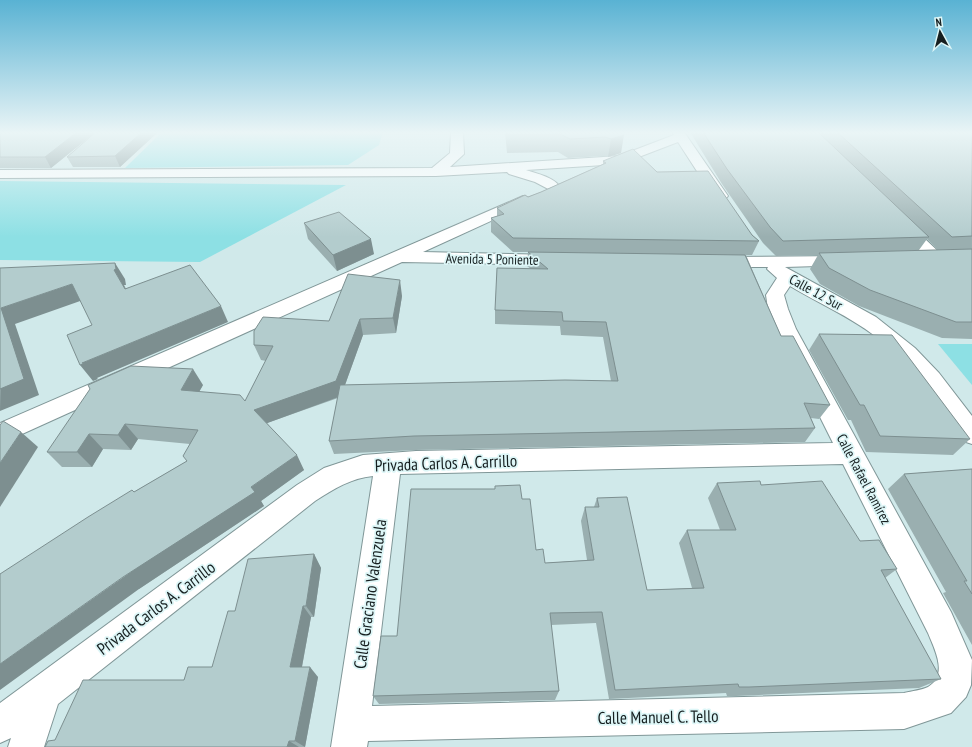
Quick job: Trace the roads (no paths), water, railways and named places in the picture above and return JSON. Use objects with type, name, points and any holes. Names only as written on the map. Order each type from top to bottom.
[{"type":"street","points":[[55,174],[64,167]]},
{"type":"street","points":[[436,172],[442,167]]},
{"type":"street","points":[[0,174],[436,172],[527,167]]},
{"type":"street","name":"Avenida 5 Poniente","points":[[0,434],[396,257],[602,167]]},
{"type":"street","points":[[701,167],[729,209]]},
{"type":"street","points":[[499,169],[535,177],[554,188]]},
{"type":"street","points":[[890,214],[942,258],[911,259]]},
{"type":"street","name":"Calle 12 Sur","points":[[751,242],[778,270],[882,330],[910,354],[972,434]]},
{"type":"street","name":"Avenida 5 Poniente","points":[[396,257],[570,260]]},
{"type":"street","points":[[705,262],[778,270],[864,260]]},
{"type":"street","name":"Calle Rafael Ramírez","points":[[778,270],[780,285],[775,295],[778,308],[850,453],[940,623],[956,661],[954,685]]},
{"type":"street","name":"Privada Carlos A. Carrillo","points":[[0,725],[306,494],[333,476],[363,466],[388,464],[850,453]]},
{"type":"street","name":"Calle Graciano Valenzuela","points":[[351,736],[388,464]]},
{"type":"street","name":"Calle Manuel C. Tello","points":[[351,736],[904,711],[939,701],[954,685]]},
{"type":"street","points":[[26,747],[44,693]]}]
